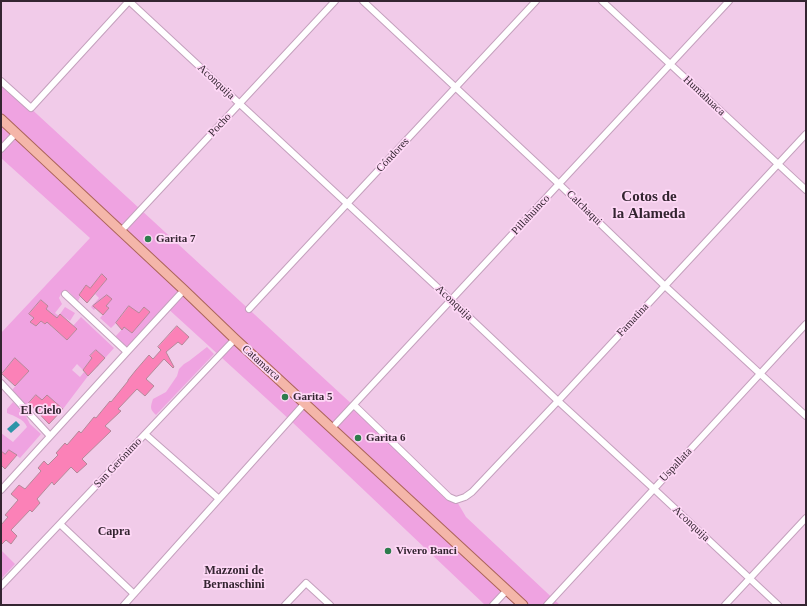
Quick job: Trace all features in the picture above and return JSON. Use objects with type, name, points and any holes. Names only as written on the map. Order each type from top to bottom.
[{"type":"main road","name":"Catamarca","points":[[1,119],[235,339],[523,605]]},
{"type":"street","name":"Aconquija","points":[[129,1],[778,605]]},
{"type":"street","points":[[1,81],[30,108],[129,1]]},
{"type":"street","name":"Pocho","points":[[121,231],[335,1]]},
{"type":"street","name":"Calchaqui","points":[[363,1],[559,184],[665,286],[806,416]]},
{"type":"street","name":"Cóndores","points":[[249,309],[536,1]]},
{"type":"street","name":"Humahuaca","points":[[602,1],[806,190]]},
{"type":"street","name":"Pillahuinco","points":[[332,428],[729,1]]},
{"type":"street","points":[[1,149],[16,133]]},
{"type":"street","name":"Famatina","points":[[354,405],[450,497],[456,500],[465,497],[472,492],[558,401],[806,134]]},
{"type":"street","points":[[1,490],[184,290]]},
{"type":"street","points":[[65,294],[127,352]]},
{"type":"street","name":"Uspallata","points":[[546,605],[806,324]]},
{"type":"street","name":"San Gerónimo","points":[[1,586],[235,339]]},
{"type":"street","points":[[1,383],[50,436]]},
{"type":"street","points":[[124,605],[305,403]]},
{"type":"street","points":[[145,434],[219,499]]},
{"type":"street","points":[[725,605],[806,518]]},
{"type":"street","points":[[60,524],[134,594]]},
{"type":"street","points":[[285,605],[306,583],[330,605]]},
{"type":"street","points":[[493,605],[507,590]]},
{"type":"shaded area","points":[[1,81],[456,500],[466,517],[560,605],[523,605],[507,590],[493,605],[485,605],[290,420],[165,306],[126,347],[115,337],[124,327],[132,333],[150,312],[144,307],[132,321],[134,310],[129,306],[111,328],[100,318],[109,308],[106,306],[112,299],[104,298],[94,310],[91,307],[99,298],[95,294],[107,279],[102,274],[90,288],[86,285],[79,295],[80,297],[78,301],[68,291],[62,292],[59,298],[62,304],[55,313],[59,316],[51,326],[67,340],[77,329],[73,326],[81,317],[114,348],[105,358],[96,350],[90,356],[99,365],[97,367],[90,361],[83,370],[77,364],[72,370],[80,377],[84,372],[88,376],[63,409],[47,395],[42,400],[36,395],[26,405],[12,390],[29,371],[15,359],[1,375],[1,333],[90,238],[1,158]],"holes":[[[41,300],[48,306],[46,309],[53,315],[45,324],[41,321],[36,326],[31,322],[34,318],[29,314]]]},
{"type":"shaded area","points":[[65,307],[75,313],[70,321],[60,314]]},
{"type":"shaded area","points":[[207,347],[214,354],[156,415],[151,408],[153,399],[166,392],[177,376],[179,369]]},
{"type":"shaded area","points":[[13,402],[25,414],[30,424],[41,434],[20,458],[9,450],[5,454],[1,453],[1,433],[13,442],[27,427],[21,420],[7,413],[7,409]]},
{"type":"shaded area","points":[[1,550],[15,564],[1,579]]},
{"type":"water","points":[[16,421],[20,425],[11,433],[7,429]]},
{"type":"building","points":[[102,274],[107,279],[87,303],[79,295],[86,285],[90,288]]},
{"type":"building","points":[[107,295],[112,299],[106,306],[109,308],[103,315],[93,306]]},
{"type":"building","points":[[41,300],[48,306],[46,309],[57,318],[60,314],[77,329],[67,340],[47,322],[45,324],[41,321],[36,326],[30,322],[34,318],[29,314]]},
{"type":"building","points":[[129,306],[139,313],[144,307],[150,312],[132,333],[124,327],[122,330],[116,323]]},
{"type":"building","points":[[177,326],[189,337],[182,345],[178,342],[166,352],[174,367],[173,368],[164,359],[146,379],[154,386],[145,396],[137,389],[118,409],[121,411],[105,426],[111,431],[82,459],[87,464],[77,473],[71,467],[54,485],[52,482],[37,499],[40,503],[32,512],[30,510],[11,530],[17,536],[11,544],[6,540],[1,545],[1,525],[8,517],[5,515],[18,500],[11,494],[19,485],[25,489],[41,471],[38,468],[44,461],[48,465],[58,455],[56,453],[65,443],[67,445],[79,431],[81,433],[94,417],[96,418],[149,355],[153,359],[161,350],[158,347]]},
{"type":"building","points":[[96,350],[105,358],[88,376],[83,370],[92,358],[90,356]]},
{"type":"building","points":[[15,358],[29,371],[15,386],[2,374]]},
{"type":"building","points":[[36,395],[42,400],[47,395],[63,409],[49,424],[29,403]]},
{"type":"building","points":[[9,450],[17,455],[5,469],[1,465],[1,451],[5,454]]},
{"type":"place","name":"Garita 7","points":[[148,239]]},
{"type":"place","name":"Garita 5","points":[[285,397]]},
{"type":"place","name":"Garita 6","points":[[358,438]]},
{"type":"place","name":"Vivero Banci","points":[[388,551]]},
{"type":"district","name":"Cotos de la Alameda","points":[[649,206]]},
{"type":"district","name":"El Cielo","points":[[41,411]]},
{"type":"district","name":"Capra","points":[[114,532]]},
{"type":"district","name":"Mazzoni de Bernaschini","points":[[234,578]]}]
